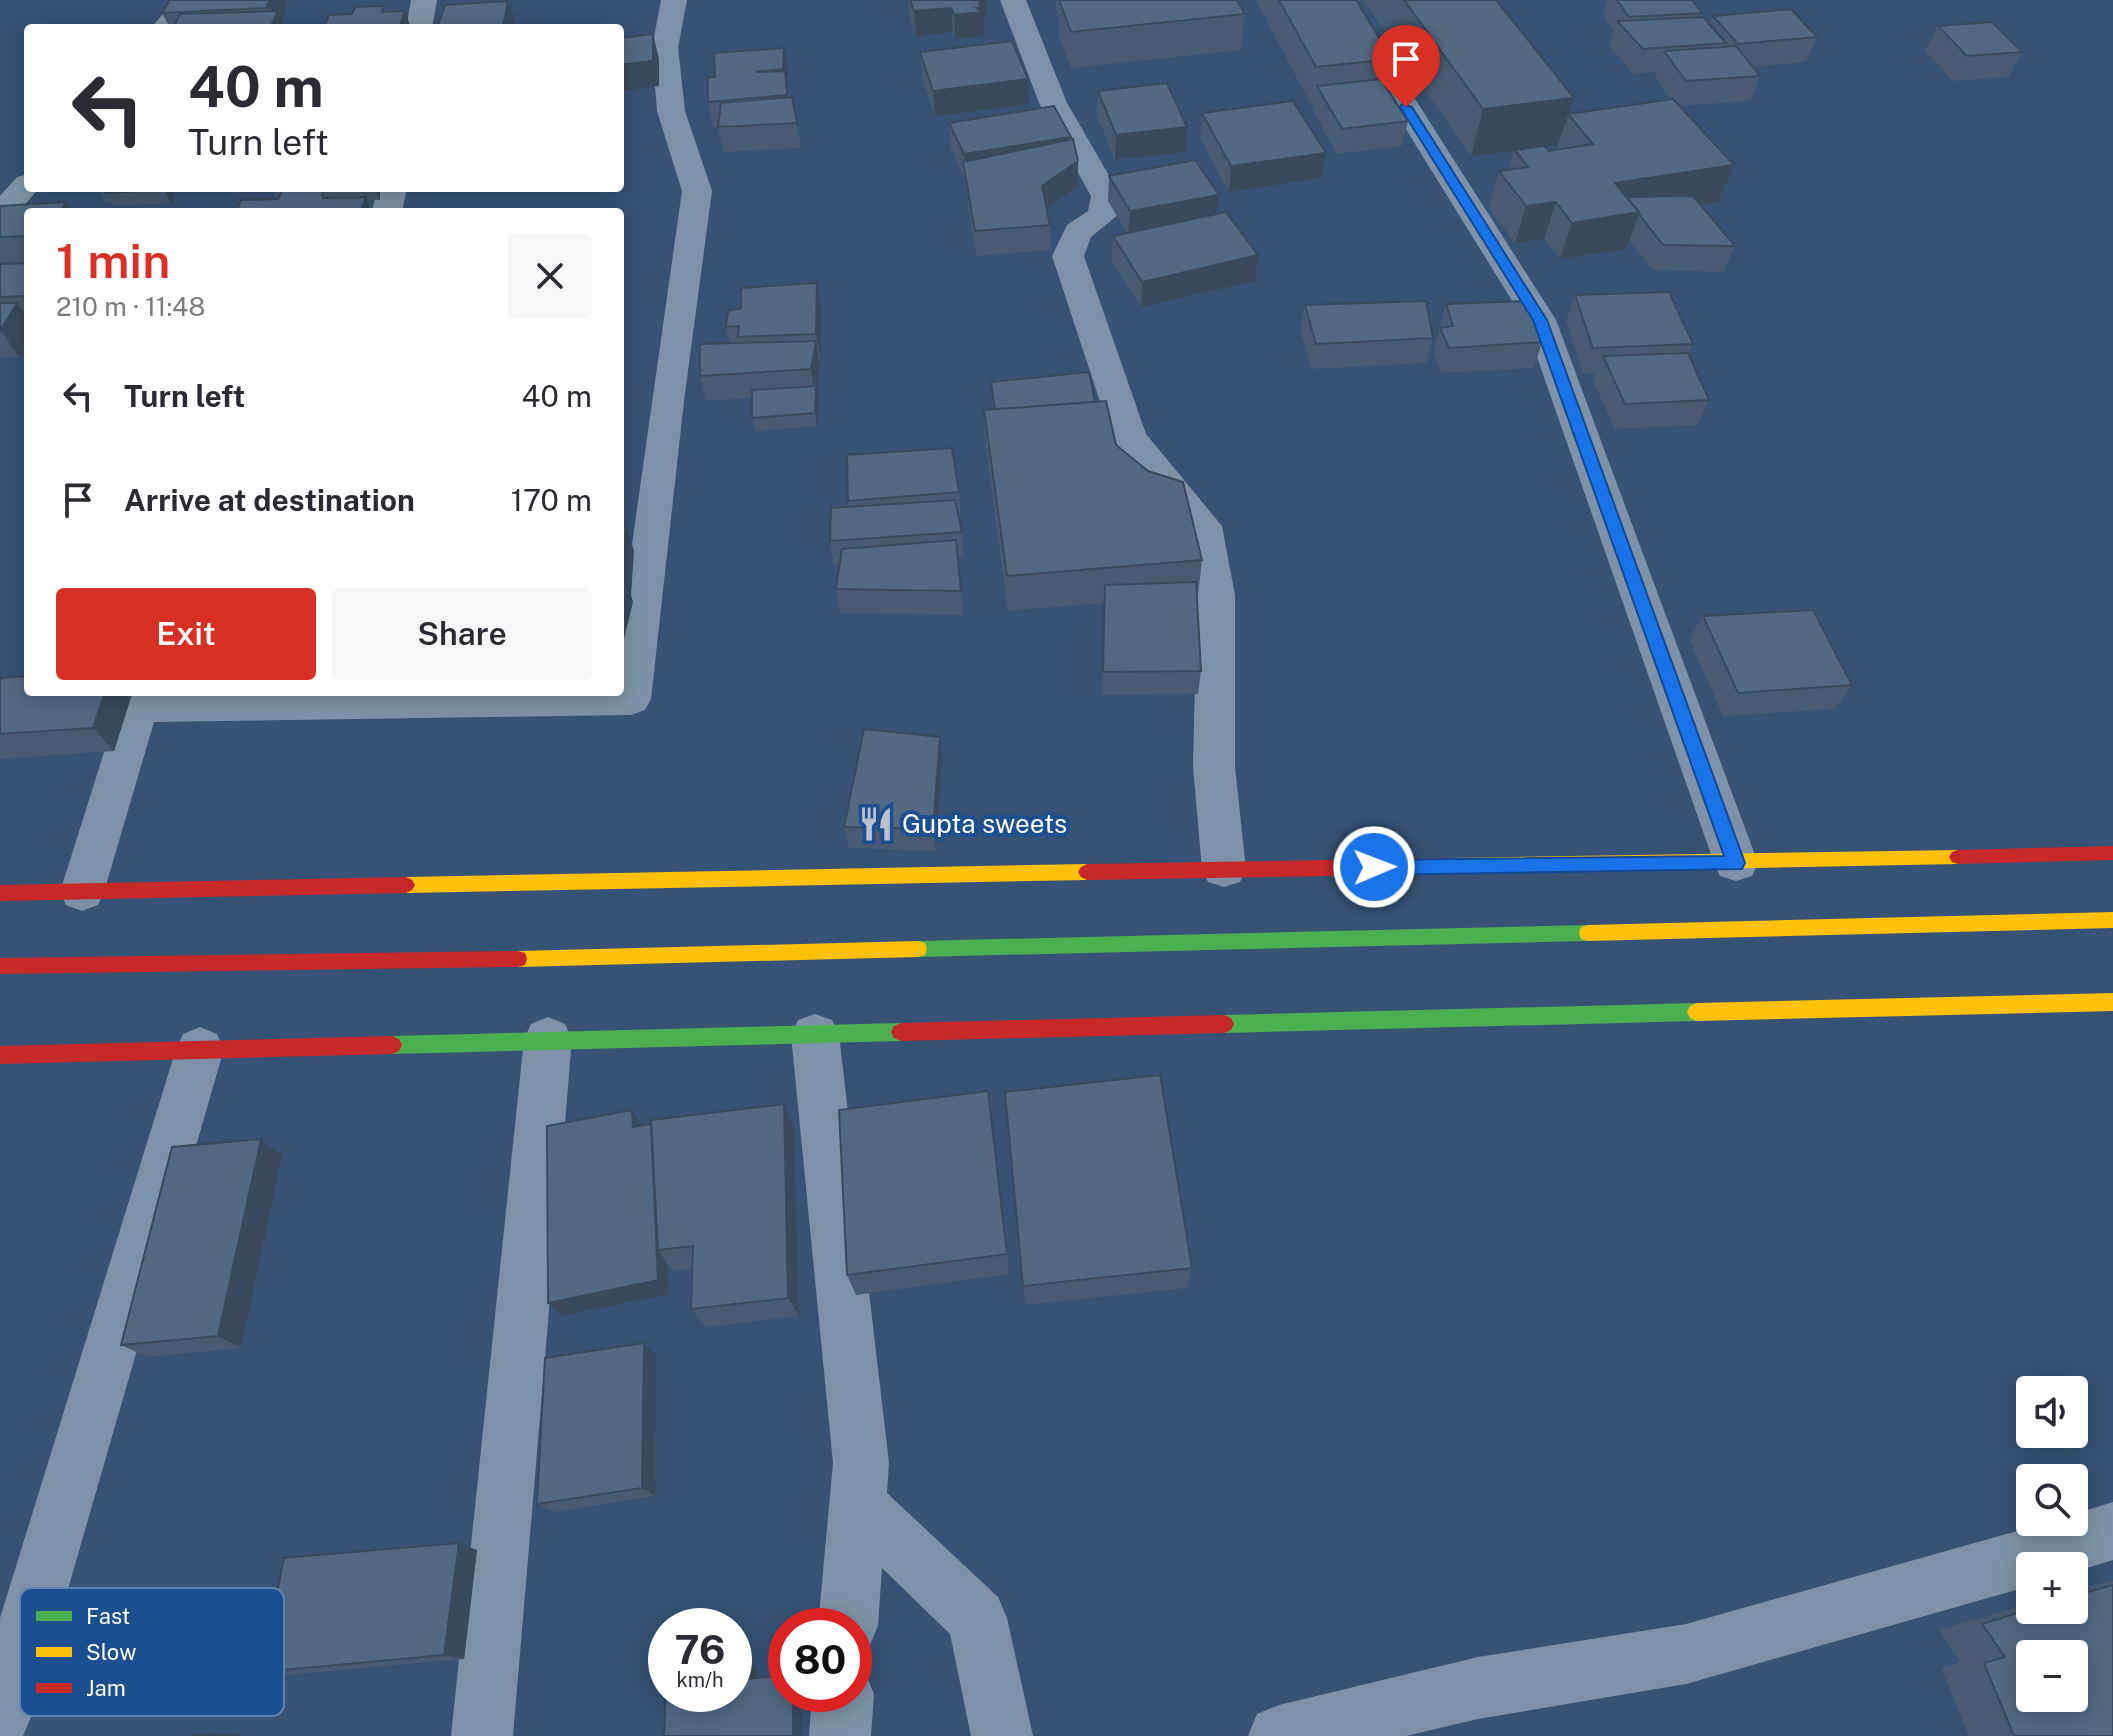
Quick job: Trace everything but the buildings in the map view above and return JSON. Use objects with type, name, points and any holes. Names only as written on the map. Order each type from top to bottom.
[{"type":"highway","points":[[0,893],[1224,869],[1736,863],[2113,853]]},
{"type":"highway","points":[[0,966],[449,961],[2113,920]]},
{"type":"highway","points":[[0,1055],[2113,1002]]},
{"type":"street","points":[[168,24],[189,0]]},
{"type":"street","points":[[420,24],[424,0]]},
{"type":"street","points":[[82,892],[140,699],[631,699],[667,401],[697,191],[671,111],[665,48],[674,0]]},
{"type":"street","points":[[1013,0],[1053,103],[1106,196],[1103,215],[1078,232],[1068,256],[1130,438],[1204,526],[1216,595],[1214,767],[1224,869]]},
{"type":"street","points":[[1339,0],[1540,320],[1736,863]]},
{"type":"street","points":[[0,215],[24,188]]},
{"type":"street","points":[[815,1035],[861,1463],[849,1608]]},
{"type":"street","points":[[482,1736],[548,1039]]},
{"type":"street","points":[[39,1588],[200,1049]]},
{"type":"street","points":[[857,1504],[977,1618],[1002,1736]]},
{"type":"street","points":[[1279,1736],[1478,1688],[1686,1654],[1976,1574],[2113,1531]]},
{"type":"street","points":[[0,1717],[20,1650]]},
{"type":"street","points":[[840,1736],[842,1712]]},
{"type":"traffic: fast","points":[[918,949],[1588,933]]},
{"type":"traffic: fast","points":[[1224,1024],[1697,1012]]},
{"type":"traffic: fast","points":[[392,1045],[901,1032]]},
{"type":"traffic: slow","points":[[1452,866],[1958,857]]},
{"type":"traffic: slow","points":[[406,885],[1087,872]]},
{"type":"traffic: slow","points":[[1588,933],[2113,920]]},
{"type":"traffic: slow","points":[[518,959],[918,949]]},
{"type":"traffic: slow","points":[[1697,1012],[2113,1002]]},
{"type":"traffic: jam","points":[[1958,857],[2113,853]]},
{"type":"traffic: jam","points":[[1087,872],[1452,866]]},
{"type":"traffic: jam","points":[[0,893],[406,885]]},
{"type":"traffic: jam","points":[[0,966],[518,959]]},
{"type":"traffic: jam","points":[[901,1032],[1224,1024]]},
{"type":"traffic: jam","points":[[0,1055],[392,1045]]},
{"type":"place","name":"Gupta sweets","points":[[876,824]]},
{"type":"route","points":[[1374,867],[1736,863],[1540,320],[1406,107]]}]
